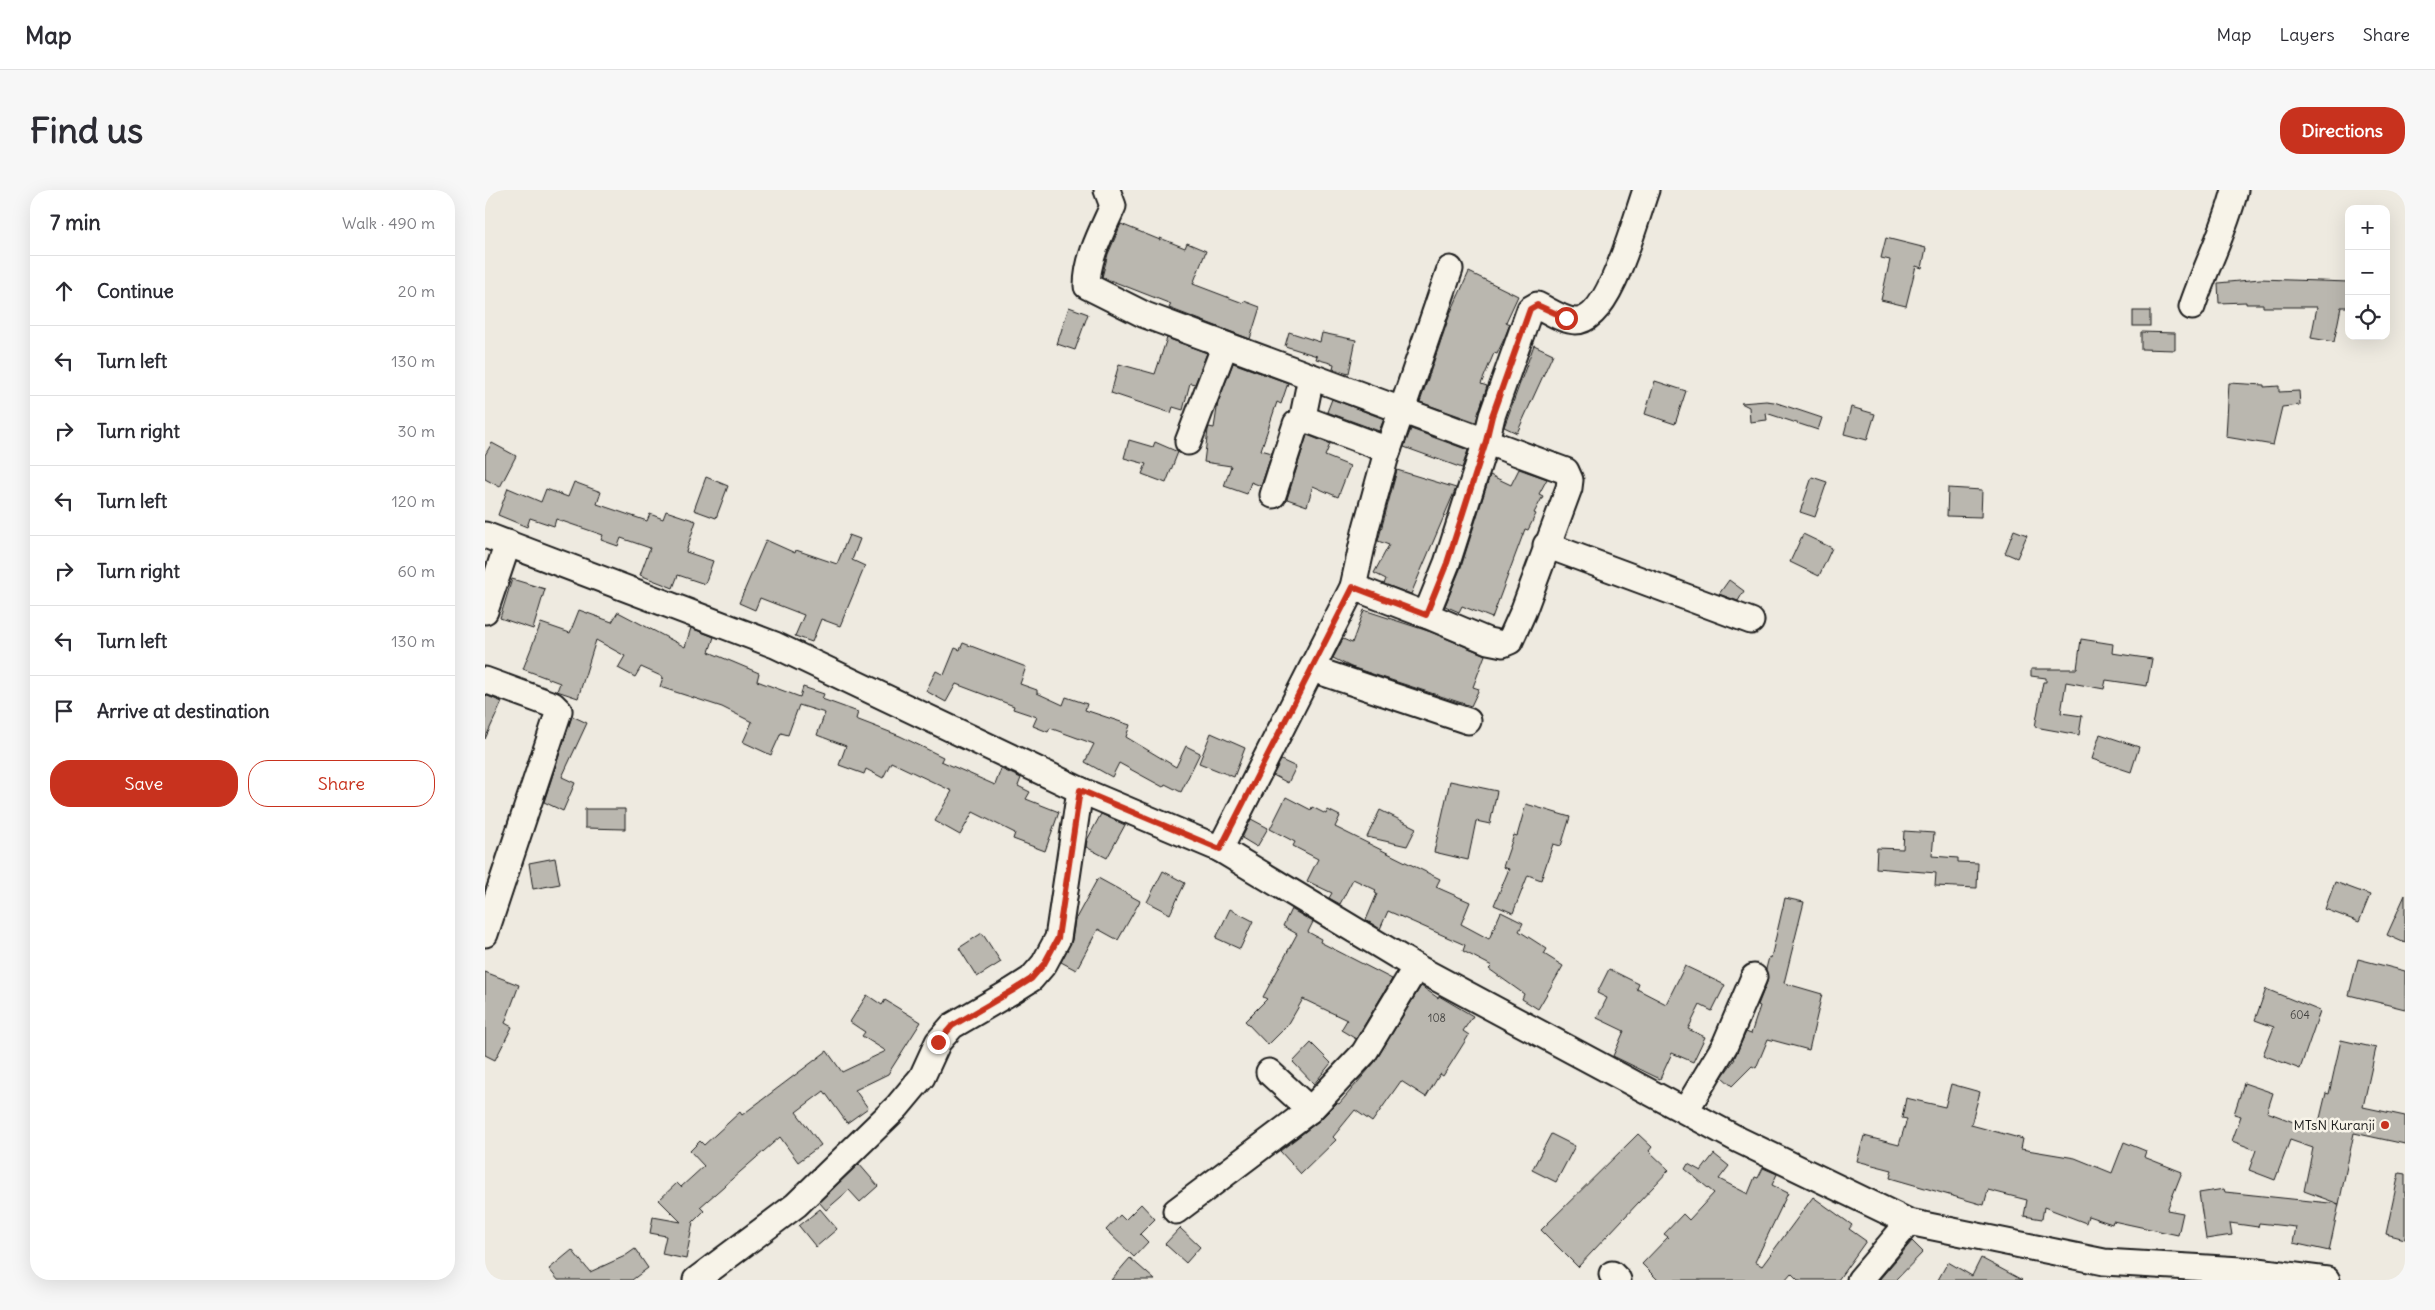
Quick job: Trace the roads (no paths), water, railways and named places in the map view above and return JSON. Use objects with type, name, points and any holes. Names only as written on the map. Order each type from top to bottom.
[{"type":"street","points":[[1107,190],[1113,206],[1095,248],[1087,276],[1087,286],[1145,315],[1225,346],[1265,358],[1311,377],[1403,409],[1566,471],[1570,480],[1569,488],[1523,612],[1510,641],[1503,644],[1488,641],[1353,587]]},
{"type":"street","points":[[1426,615],[1447,563],[1486,441],[1492,416],[1530,309],[1537,305],[1577,321],[1585,318],[1600,305],[1620,270],[1646,190]]},
{"type":"street","points":[[2192,308],[2205,268],[2227,220],[2235,190]]},
{"type":"street","points":[[1220,849],[1353,587],[1366,528],[1388,450],[1449,270]]},
{"type":"street","points":[[1189,442],[1225,346]]},
{"type":"street","points":[[1301,421],[1311,377]]},
{"type":"street","points":[[1273,495],[1296,424],[1301,421],[1310,421],[1388,450]]},
{"type":"street","points":[[485,535],[775,645],[1080,790],[1220,849],[1416,967],[1739,1140],[1909,1222],[2107,1271],[2258,1271],[2327,1280]]},
{"type":"street","points":[[485,611],[508,543]]},
{"type":"street","points":[[1547,546],[1751,621]]},
{"type":"street","points":[[1311,668],[1468,721]]},
{"type":"street","points":[[485,680],[553,705],[559,711],[485,934]]},
{"type":"street","points":[[696,1280],[796,1205],[897,1107],[922,1077],[938,1042],[952,1026],[1031,979],[1044,964],[1058,938],[1080,790]]},
{"type":"street","points":[[1176,1211],[1310,1110],[1364,1053],[1416,967]]},
{"type":"street","points":[[1686,1110],[1725,1045],[1754,977]]},
{"type":"street","points":[[1269,1072],[1310,1110]]},
{"type":"street","points":[[1859,1280],[1909,1222]]},
{"type":"place","name":"MTsN Kuranji","points":[[2385,1125]]}]
